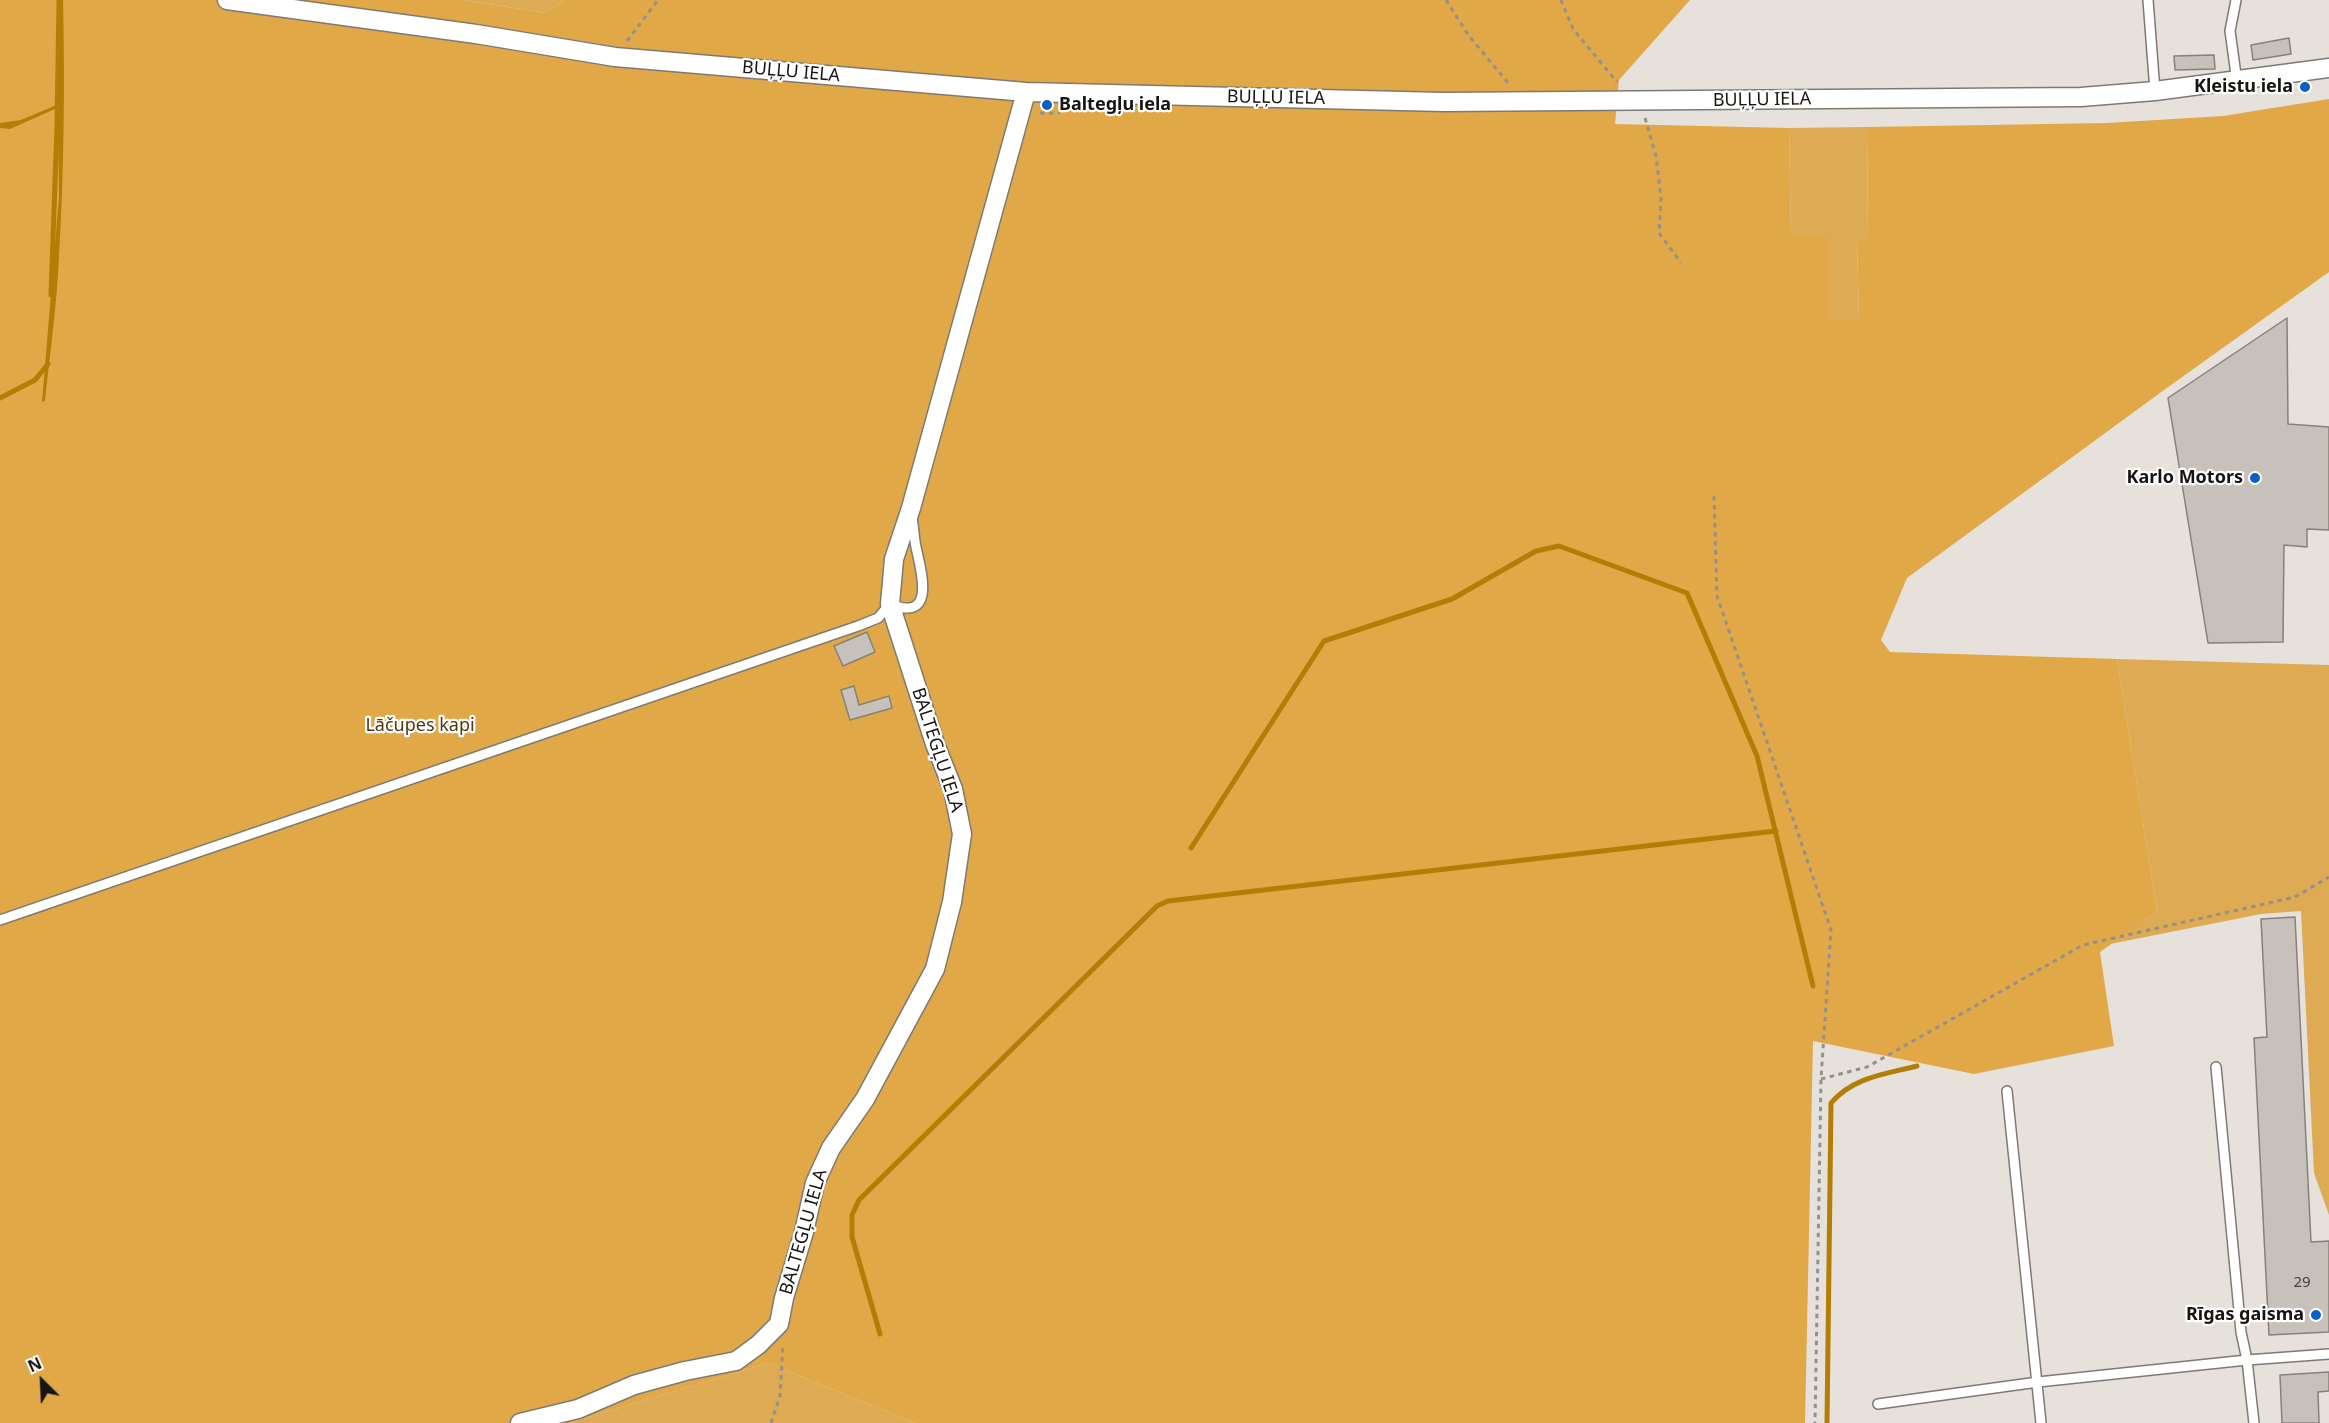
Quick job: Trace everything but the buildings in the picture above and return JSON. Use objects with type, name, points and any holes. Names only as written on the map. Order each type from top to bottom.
[{"type":"street","name":"BUĻĻU IELA","points":[[227,0],[476,34],[615,57],[1026,92],[1444,102],[2081,97],[2236,82],[2329,68]]},
{"type":"street","name":"BALTEGĻU IELA","points":[[779,1324],[815,1183],[831,1148],[865,1099],[935,969],[952,902],[962,834],[953,789],[935,744],[890,604],[894,559],[911,508],[1026,92]]},
{"type":"street","points":[[520,1423],[578,1409],[634,1385],[685,1371],[736,1361],[758,1345],[779,1324]]},
{"type":"lane","points":[[2148,0],[2155,91]]},
{"type":"lane","points":[[2236,0],[2229,31],[2236,82]]},
{"type":"lane","points":[[0,920],[858,626],[878,618],[890,604],[902,609],[913,607],[920,601],[925,582],[915,544],[911,508]]},
{"type":"lane","points":[[2216,1067],[2241,1332],[2247,1360],[2254,1423]]},
{"type":"lane","points":[[2007,1091],[2042,1423]]},
{"type":"lane","points":[[1878,1404],[2038,1382],[2247,1360],[2329,1354]]},
{"type":"path","points":[[615,57],[658,0]]},
{"type":"path","points":[[1446,0],[1469,36],[1524,101]]},
{"type":"path","points":[[1561,0],[1573,29],[1643,112],[1656,156],[1660,198],[1659,233],[1681,263]]},
{"type":"path","points":[[1714,496],[1718,596],[1831,930],[1821,1080],[1815,1423]]},
{"type":"path","points":[[1821,1080],[1867,1067],[2083,945],[2295,897],[2329,877]]},
{"type":"path","points":[[771,1423],[780,1396],[783,1344],[779,1324]]},
{"type":"shaded area","points":[[59,0],[63,0],[64,64],[61,224],[53,328],[45,401],[42,402],[59,197],[58,111],[57,108],[10,129],[0,128],[0,123],[21,120],[59,104]]},
{"type":"shaded area","points":[[463,0],[565,0],[546,13]]},
{"type":"shaded area","points":[[1867,127],[1868,240],[1857,241],[1859,320],[1830,320],[1791,236],[1789,128]]},
{"type":"shaded area","points":[[2117,659],[2329,665],[2329,1215],[2314,1173],[2301,911],[2261,914],[2110,944],[2157,911]]},
{"type":"shaded area","points":[[768,1363],[915,1423],[569,1423]]},
{"type":"green space","name":"Lāčupes kapi","points":[[0,0],[463,0],[546,13],[565,0],[1690,0],[1619,80],[1615,124],[1789,128],[1791,236],[1829,236],[1830,320],[1859,320],[1857,240],[1868,240],[1867,127],[2107,123],[2223,116],[2329,99],[2329,272],[1907,578],[1881,640],[1890,652],[2117,659],[2157,911],[2100,952],[2114,1046],[1974,1074],[1813,1041],[1805,1423],[915,1423],[768,1363],[569,1423],[0,1423]]},
{"type":"waterway","points":[[51,295],[59,0]]},
{"type":"waterway","points":[[0,398],[35,380],[48,364]]},
{"type":"waterway","points":[[1191,848],[1324,641],[1452,599],[1536,551],[1559,546],[1687,593],[1757,756],[1813,986]]},
{"type":"waterway","points":[[880,1334],[852,1237],[852,1215],[859,1200],[1157,906],[1168,901],[1776,831]]},
{"type":"waterway","points":[[1827,1423],[1831,1103],[1849,1087],[1860,1082],[1917,1066]]},
{"type":"place","name":"Kleistu iela","points":[[2305,87]]},
{"type":"place","name":"Baltegļu iela","points":[[1047,105]]},
{"type":"place","name":"Karlo Motors","points":[[2255,478]]},
{"type":"place","name":"Rīgas gaisma","points":[[2316,1315]]}]
